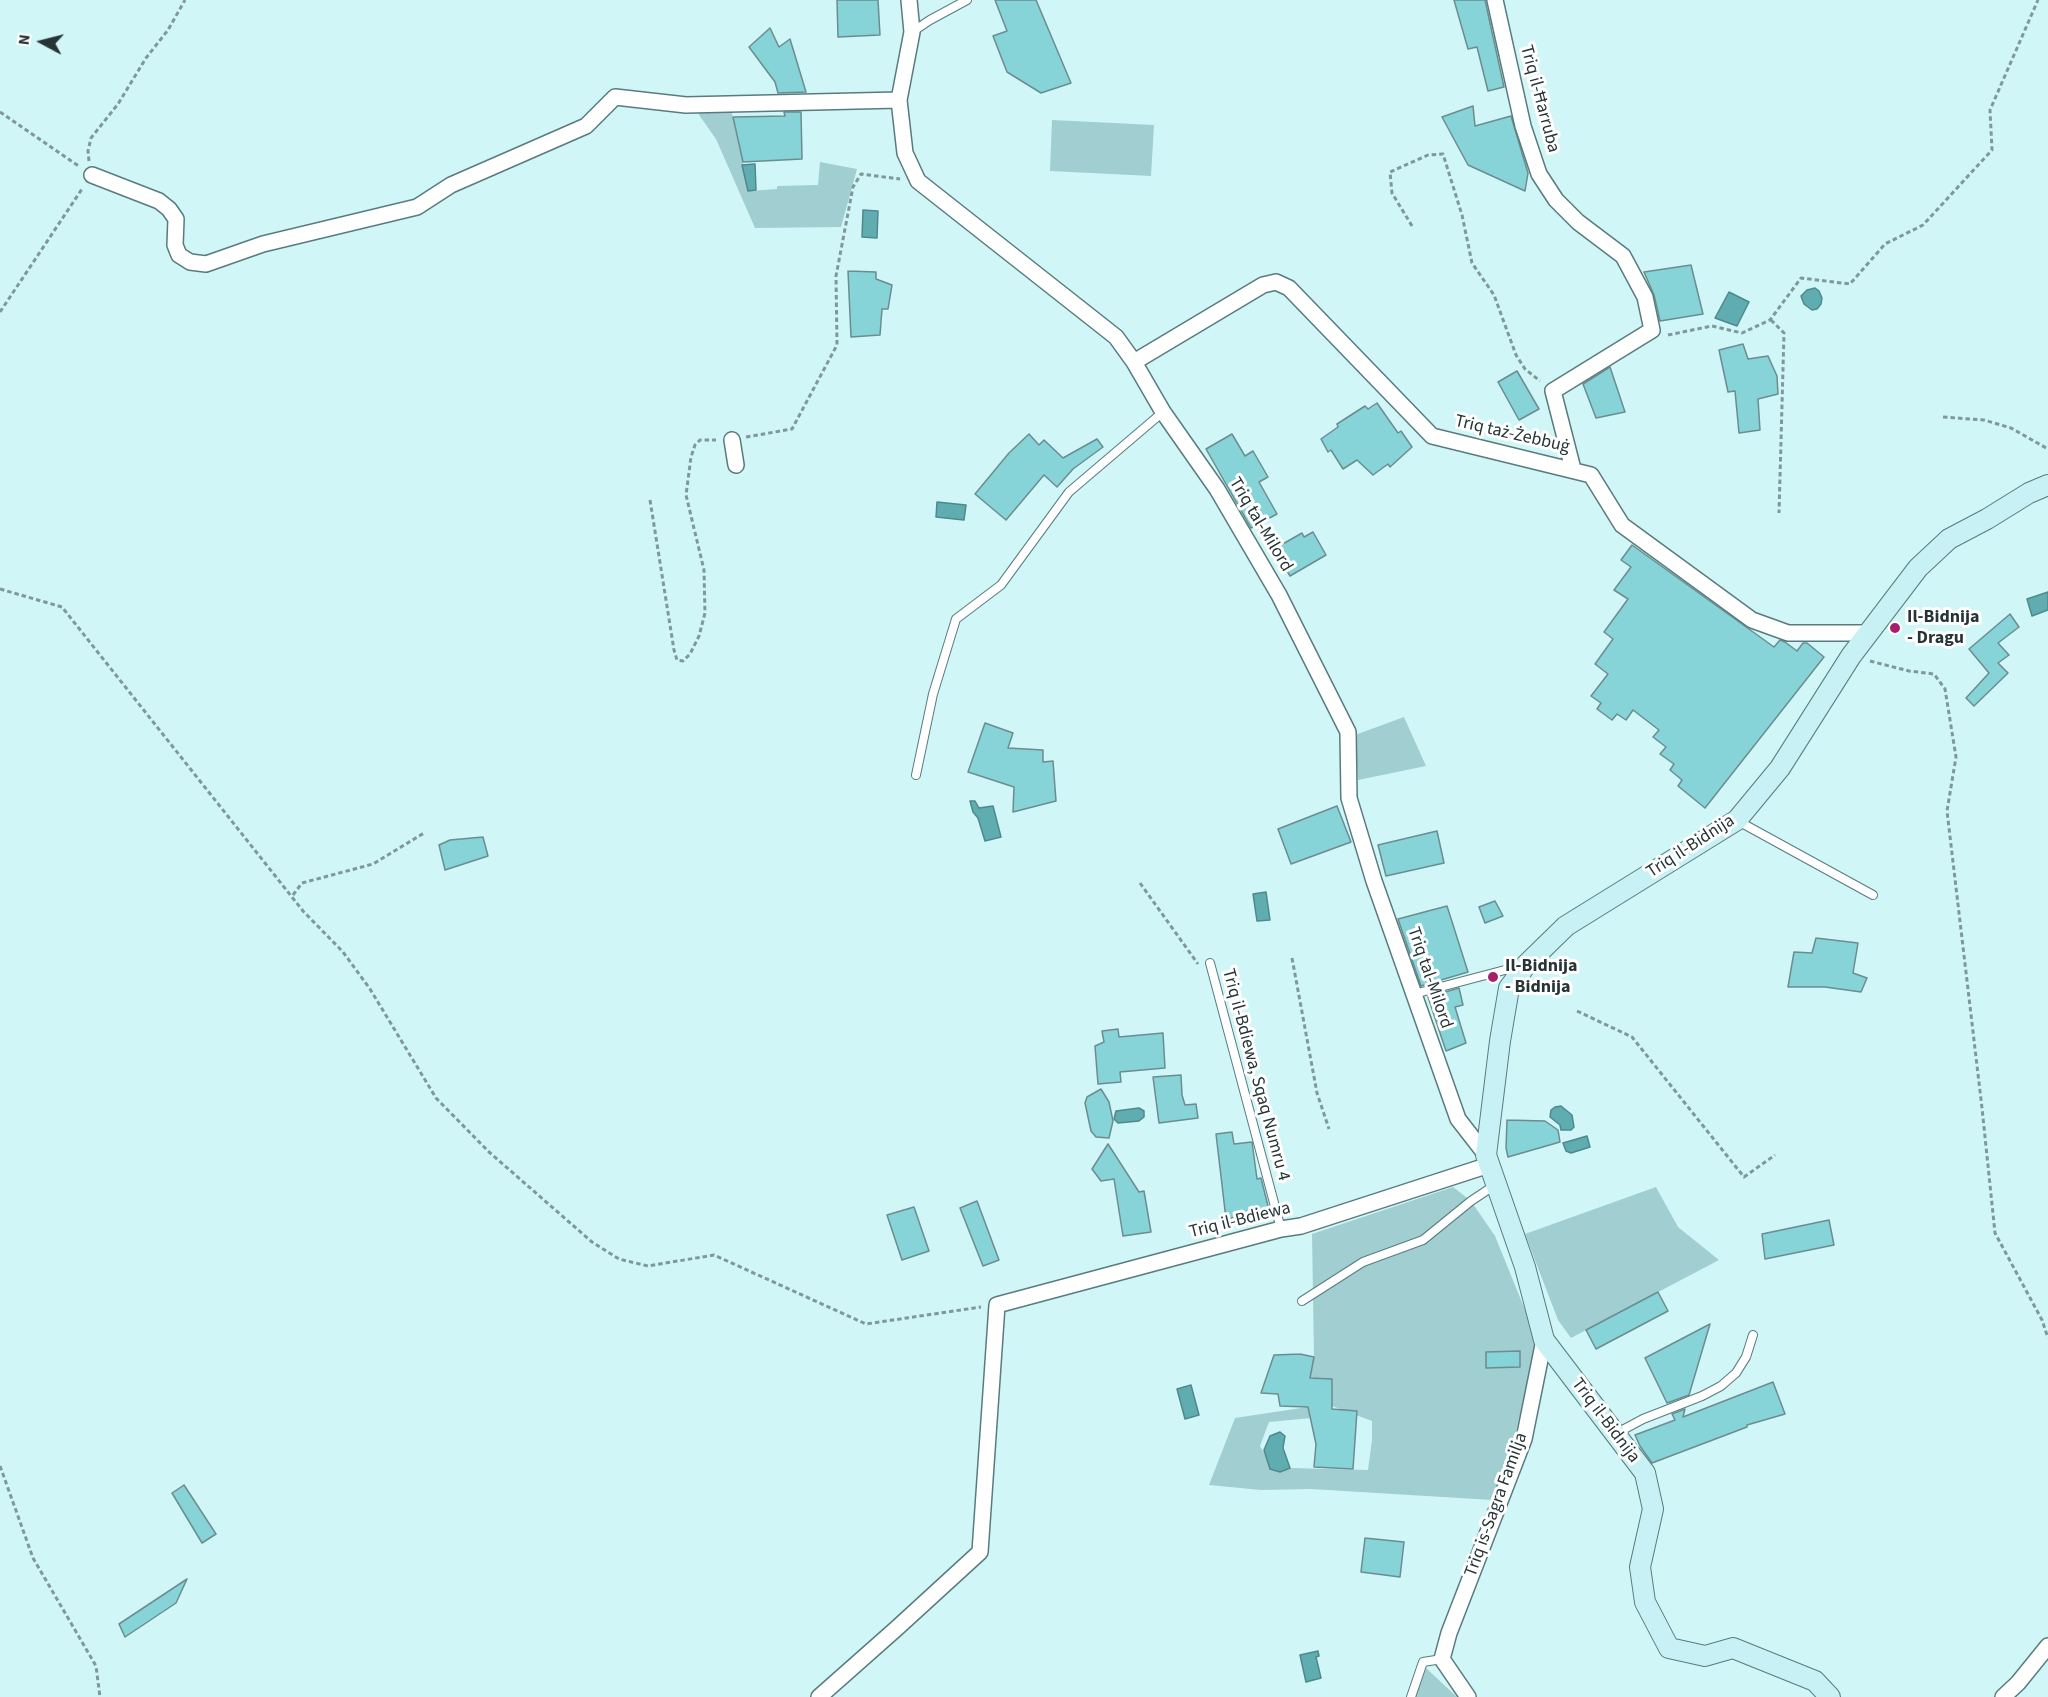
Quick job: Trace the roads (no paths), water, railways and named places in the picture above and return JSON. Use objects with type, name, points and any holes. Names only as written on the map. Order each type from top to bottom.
[{"type":"street","name":"Triq tal-Milord","points":[[909,0],[912,32],[899,100],[905,153],[918,181],[1116,337],[1134,362],[1163,412],[1217,489],[1280,595],[1348,732],[1349,798],[1374,881],[1458,1119],[1487,1160]]},
{"type":"street","name":"Triq il-Ħarruba","points":[[1495,0],[1523,126],[1539,174],[1556,200],[1578,222],[1623,256],[1645,297],[1652,330],[1553,391],[1573,469]]},
{"type":"street","points":[[92,175],[159,201],[176,219],[175,245],[179,255],[190,262],[206,264],[263,244],[417,207],[451,185],[586,126],[615,97],[686,105],[899,100]]},
{"type":"street","name":"Triq taż-Żebbuġ","points":[[1134,362],[1263,285],[1276,282],[1289,288],[1432,436],[1591,474],[1622,525],[1752,620],[1788,633],[1869,633]]},
{"type":"street","points":[[732,440],[736,465]]},
{"type":"street","name":"Triq il-Bidnija","points":[[1487,1160],[1509,988],[1526,965],[1566,927],[1737,820],[1780,768],[1851,656],[1918,568],[1949,539],[2029,493],[2048,485]]},
{"type":"street","name":"Triq il-Bdiewa","points":[[819,1697],[980,1552],[997,1305],[1281,1229],[1301,1226],[1487,1160]]},
{"type":"street","name":"Triq is-Sagra Familja","points":[[1442,1659],[1449,1633],[1524,1439],[1544,1340],[1525,1267],[1487,1160]]},
{"type":"street","name":"Triq il-Bidnija","points":[[1544,1340],[1645,1473],[1653,1509],[1640,1567],[1645,1602],[1669,1648],[1705,1656],[1733,1648],[1815,1681],[1830,1697]]},
{"type":"street","points":[[2003,1697],[2018,1683],[2048,1646]]},
{"type":"street","points":[[1442,1659],[1468,1697]]},
{"type":"lane","points":[[912,32],[967,0]]},
{"type":"lane","points":[[916,775],[933,694],[956,619],[1001,585],[1070,492],[1163,412]]},
{"type":"lane","points":[[1737,820],[1873,895]]},
{"type":"lane","name":"Triq il-Bdiewa, Sqaq Numru 4","points":[[1210,963],[1281,1229]]},
{"type":"lane","points":[[1414,994],[1526,965]]},
{"type":"lane","points":[[1302,1301],[1363,1262],[1423,1240],[1470,1201],[1495,1185]]},
{"type":"lane","points":[[1616,1434],[1643,1419],[1702,1396],[1721,1386],[1737,1372],[1746,1357],[1753,1335]]},
{"type":"lane","points":[[1411,1697],[1423,1662],[1442,1659]]},
{"type":"place","name":"Il-Bidnija - Dragu","points":[[1895,628]]},
{"type":"place","name":"Il-Bidnija - Bidnija","points":[[1493,977]]}]
